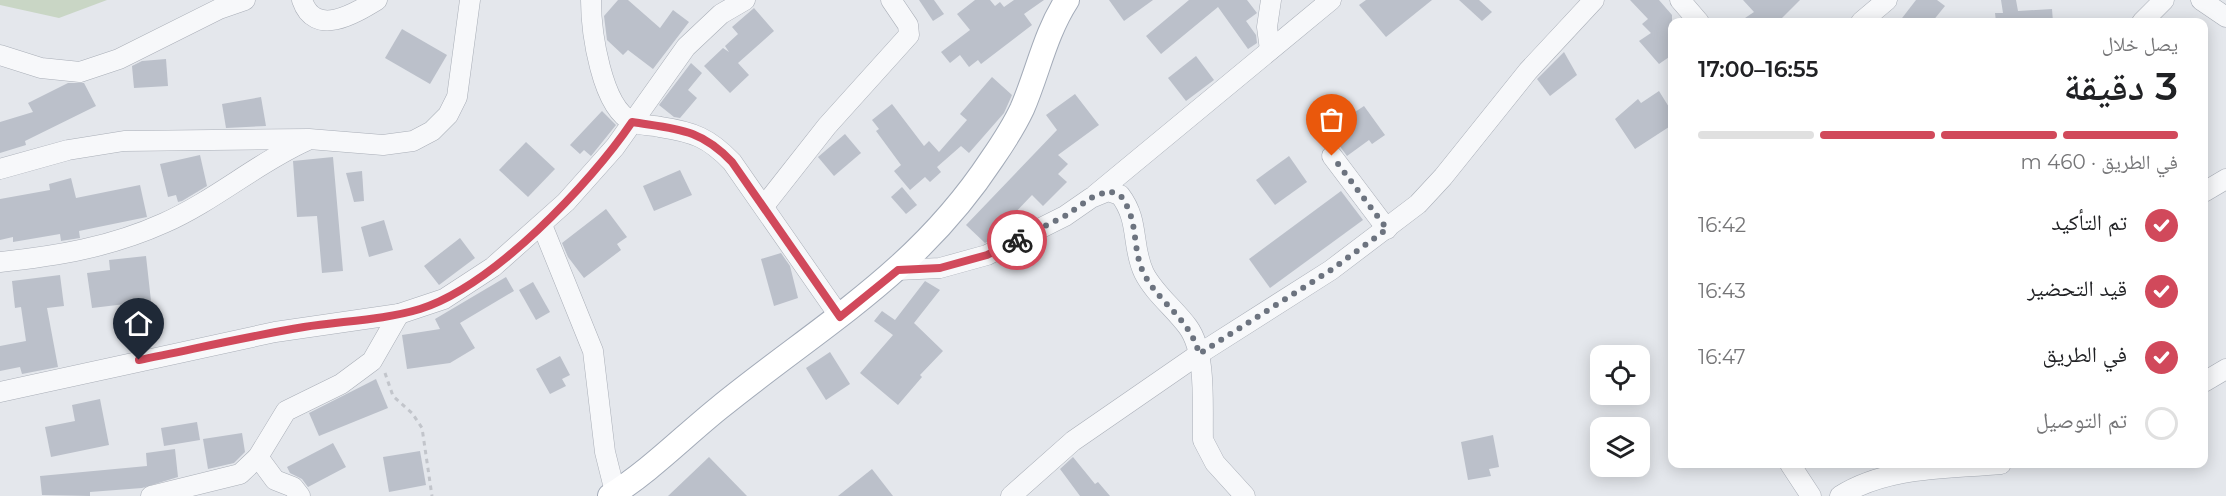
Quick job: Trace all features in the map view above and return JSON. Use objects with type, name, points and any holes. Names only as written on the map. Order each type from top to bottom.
[{"type":"main road","points":[[614,495],[720,407],[840,317],[898,270],[950,217],[1006,137],[1022,109],[1050,28],[1066,0]]},
{"type":"street","points":[[0,55],[41,68],[80,72],[119,59],[219,9],[245,0]]},
{"type":"street","points":[[302,0],[309,14],[321,21],[332,21],[345,18],[377,0]]},
{"type":"street","points":[[591,0],[593,33],[601,72],[619,108],[632,122],[701,136],[717,147],[732,162],[764,206],[840,317]]},
{"type":"street","points":[[0,392],[275,332],[421,309],[466,286],[542,225],[596,170],[662,78],[702,30],[745,0]]},
{"type":"street","points":[[764,206],[827,126],[909,35],[908,25],[891,0]]},
{"type":"street","points":[[1270,50],[1268,27],[1271,0]]},
{"type":"street","points":[[898,270],[940,268],[987,255],[1065,216],[1091,198],[1331,0]]},
{"type":"street","points":[[1011,496],[1073,441],[1199,354],[1331,270],[1418,204],[1443,177],[1528,71],[1594,0]]},
{"type":"street","points":[[1680,0],[1696,18]]},
{"type":"street","points":[[1866,18],[1887,0]]},
{"type":"street","points":[[2146,18],[2164,0]]},
{"type":"street","points":[[2201,0],[2226,17]]},
{"type":"street","points":[[0,170],[68,150],[124,141],[309,139],[383,145],[413,141],[432,131],[448,115],[457,97],[472,4]]},
{"type":"street","points":[[0,262],[60,256],[115,242],[165,223],[309,139]]},
{"type":"street","points":[[1332,156],[1387,229]]},
{"type":"street","points":[[2208,190],[2226,179]]},
{"type":"street","points":[[1091,198],[1108,191],[1120,195],[1128,206],[1145,275],[1188,327],[1199,354],[1203,440],[1215,463],[1245,496]]},
{"type":"street","points":[[542,225],[592,351],[605,452],[614,495]]},
{"type":"street","points":[[151,496],[240,474],[258,457],[286,411],[341,384],[372,361],[399,314]]},
{"type":"street","points":[[2208,380],[2226,369]]},
{"type":"street","points":[[258,457],[275,480],[293,487],[300,496]]},
{"type":"street","points":[[1792,468],[1810,496]]},
{"type":"street","points":[[1840,496],[1862,484],[1892,474],[1957,468]]},
{"type":"path","points":[[379,351],[390,390],[412,413],[422,428],[432,496]]},
{"type":"green space","points":[[0,0],[107,0],[59,18],[0,5]]},
{"type":"building","points":[[618,0],[628,0],[660,28],[673,10],[689,22],[653,69],[628,50],[623,55],[607,40],[604,16]]},
{"type":"building","points":[[919,0],[934,0],[944,14],[933,21]]},
{"type":"building","points":[[975,0],[990,0],[995,6],[1000,2],[1004,7],[1014,0],[1044,0],[1024,14],[1032,25],[981,64],[978,60],[969,67],[960,55],[950,63],[941,52],[970,30],[957,14]]},
{"type":"building","points":[[1109,0],[1153,0],[1124,21]]},
{"type":"building","points":[[1189,0],[1247,0],[1257,13],[1246,21],[1256,35],[1257,43],[1248,49],[1218,7],[1161,54],[1146,36]]},
{"type":"building","points":[[1366,0],[1432,0],[1386,37],[1359,5]]},
{"type":"building","points":[[1459,0],[1479,0],[1492,12],[1482,21]]},
{"type":"building","points":[[1630,0],[1659,0],[1672,15],[1672,18],[1668,18],[1668,58],[1659,64],[1639,41],[1651,33],[1642,24],[1648,19]]},
{"type":"building","points":[[1743,0],[1800,0],[1782,18],[1745,18],[1754,12]]},
{"type":"building","points":[[1916,0],[1937,0],[1945,6],[1935,18],[1902,18]]},
{"type":"building","points":[[2001,0],[2016,0],[2018,11],[2052,9],[2053,18],[1996,18],[1995,13],[2003,13]]},
{"type":"building","points":[[754,8],[774,31],[738,63],[749,75],[730,93],[704,66],[723,48],[729,52],[725,46],[738,34],[732,27]]},
{"type":"building","points":[[402,29],[447,55],[430,84],[385,58]]},
{"type":"building","points":[[1564,52],[1577,75],[1550,96],[1537,79]]},
{"type":"building","points":[[1196,56],[1214,80],[1186,101],[1168,78]]},
{"type":"building","points":[[166,59],[168,86],[134,88],[132,66],[142,61]]},
{"type":"building","points":[[691,63],[702,73],[688,90],[697,98],[680,118],[674,117],[659,105]]},
{"type":"building","points":[[992,77],[1012,95],[1004,113],[969,153],[961,146],[937,167],[941,172],[930,182],[925,177],[910,190],[894,171],[901,165],[876,131],[879,129],[872,120],[892,104],[924,146],[929,141],[939,152],[967,120],[960,114]]},
{"type":"building","points":[[68,83],[84,83],[96,106],[25,141],[26,145],[0,153],[0,122],[33,112],[28,103]]},
{"type":"building","points":[[1659,91],[1668,106],[1668,128],[1635,149],[1615,119],[1638,99],[1641,103]]},
{"type":"building","points":[[1075,94],[1099,125],[1058,155],[1068,164],[1058,174],[1067,182],[1043,206],[1032,195],[1011,217],[1020,225],[985,243],[966,225],[1057,130],[1046,115]]},
{"type":"building","points":[[261,97],[266,126],[226,128],[222,104]]},
{"type":"building","points":[[1364,106],[1385,135],[1372,144],[1369,140],[1347,156],[1325,126],[1349,109],[1352,114]]},
{"type":"building","points":[[602,111],[616,125],[591,156],[584,150],[580,154],[570,145]]},
{"type":"building","points":[[845,134],[861,153],[834,176],[818,157]]},
{"type":"building","points":[[526,142],[555,169],[528,197],[499,170]]},
{"type":"building","points":[[200,155],[207,186],[182,201],[178,202],[176,195],[168,197],[160,164]]},
{"type":"building","points":[[1289,156],[1307,182],[1275,205],[1256,180]]},
{"type":"building","points":[[333,157],[343,271],[322,273],[317,216],[297,217],[293,161]]},
{"type":"building","points":[[680,170],[692,195],[654,211],[643,186]]},
{"type":"building","points":[[362,171],[364,201],[354,202],[346,173]]},
{"type":"building","points":[[71,178],[76,198],[140,185],[147,217],[79,231],[80,238],[61,241],[60,234],[13,242],[13,237],[0,240],[0,199],[50,190],[49,184]]},
{"type":"building","points":[[902,187],[917,205],[906,214],[891,197]]},
{"type":"building","points":[[1341,191],[1363,220],[1270,288],[1249,259]]},
{"type":"building","points":[[606,209],[627,237],[617,244],[621,250],[584,278],[568,257],[562,243]]},
{"type":"building","points":[[384,220],[393,250],[369,257],[361,227]]},
{"type":"building","points":[[460,238],[475,258],[439,285],[424,266]]},
{"type":"building","points":[[781,253],[790,266],[798,298],[774,306],[761,259]]},
{"type":"building","points":[[146,256],[151,301],[92,308],[87,273],[110,270],[109,260]]},
{"type":"building","points":[[60,275],[64,306],[47,308],[58,367],[22,374],[20,367],[0,371],[0,346],[26,341],[21,307],[15,308],[12,281]]},
{"type":"building","points":[[506,277],[514,291],[460,323],[475,348],[450,363],[407,369],[402,335],[440,329],[435,319]]},
{"type":"building","points":[[925,281],[940,290],[914,323],[943,351],[920,375],[922,377],[898,405],[860,373],[893,335],[874,321],[882,311],[895,320]]},
{"type":"building","points":[[533,282],[550,312],[536,320],[519,290]]},
{"type":"building","points":[[830,352],[850,384],[826,400],[806,368]]},
{"type":"building","points":[[560,356],[570,375],[562,379],[566,386],[550,394],[536,369]]},
{"type":"building","points":[[376,379],[388,408],[319,436],[309,413]]},
{"type":"building","points":[[100,399],[109,445],[51,457],[45,427],[75,421],[72,405]]},
{"type":"building","points":[[197,422],[200,440],[164,446],[161,428]]},
{"type":"building","points":[[242,433],[245,452],[234,463],[208,469],[203,439]]},
{"type":"building","points":[[1493,435],[1499,467],[1489,469],[1491,476],[1468,480],[1461,442]]},
{"type":"building","points":[[333,443],[346,467],[308,487],[302,479],[290,473],[287,467]]},
{"type":"building","points":[[175,449],[178,477],[142,488],[90,492],[90,496],[42,495],[40,476],[147,466],[146,453]]},
{"type":"building","points":[[420,451],[426,485],[389,492],[383,457]]},
{"type":"building","points":[[709,457],[747,496],[668,496]]},
{"type":"building","points":[[1073,457],[1095,484],[1098,482],[1110,496],[1080,496],[1060,469]]},
{"type":"building","points":[[872,469],[893,496],[838,496]]},
{"type":"way so far","points":[[1017,240],[1065,216],[1091,198],[1108,191],[1120,195],[1133,219],[1140,263],[1145,275],[1188,327],[1196,340],[1199,354],[1331,270],[1387,229],[1332,156]]},
{"type":"route","points":[[139,360],[275,332],[399,314],[421,309],[444,299],[493,267],[567,202],[615,147],[632,122],[683,130],[701,136],[717,147],[732,162],[764,206],[840,317],[898,270],[917,271],[940,268],[987,255],[1017,240]]}]
